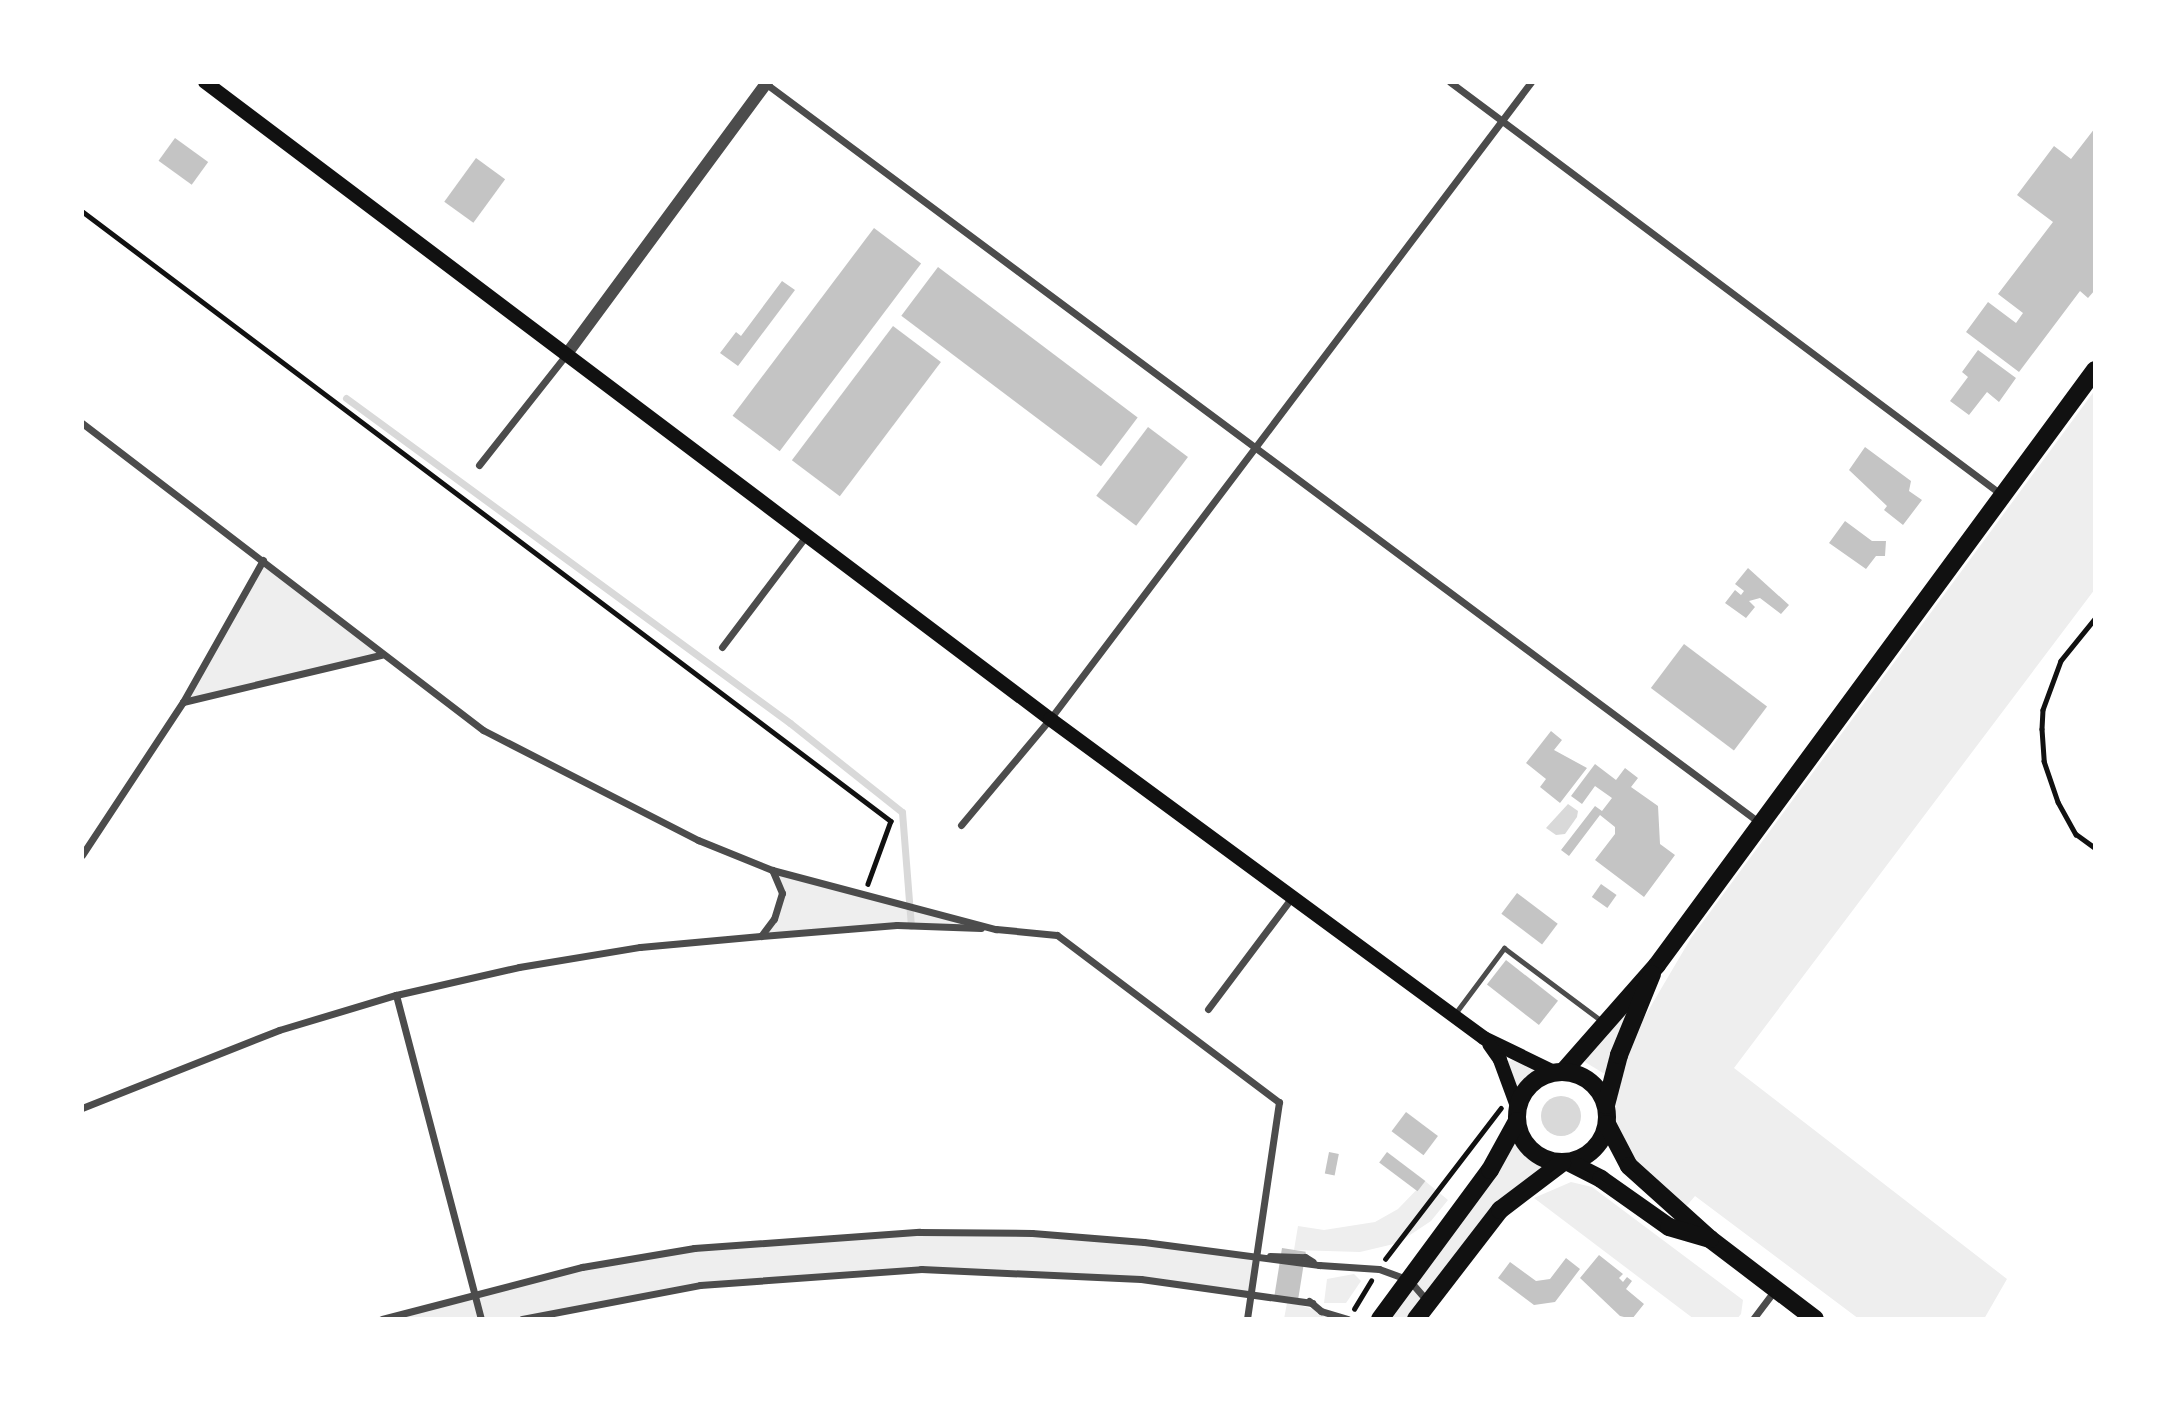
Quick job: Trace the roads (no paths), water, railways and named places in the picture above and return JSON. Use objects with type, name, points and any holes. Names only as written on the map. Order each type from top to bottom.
[{"type":"main road","points":[[205,82],[1050,719],[1484,1038],[1559,1072],[1590,1081],[1606,1105]]},
{"type":"main road","points":[[1380,1319],[1490,1170],[1531,1085],[1559,1072],[1606,1024],[1655,967],[2095,370]]},
{"type":"main road","points":[[1655,967],[1619,1055],[1606,1105],[1607,1124],[1629,1166],[1710,1239],[1815,1319]]},
{"type":"main road","points":[[1484,1038],[1500,1060],[1527,1146],[1549,1161],[1565,1162],[1601,1179],[1669,1227],[1710,1239]]},
{"type":"main road","points":[[1416,1319],[1500,1210],[1565,1162],[1594,1150],[1607,1124]]},
{"type":"street","points":[[1450,82],[2003,495]]},
{"type":"street","points":[[961,825],[1050,719],[1531,82]]},
{"type":"street","points":[[479,465],[566,355],[766,83],[1760,824]]},
{"type":"street","points":[[82,424],[483,730],[553,769],[698,840],[772,870],[996,929]]},
{"type":"street","points":[[722,646],[806,536]]},
{"type":"street","points":[[82,855],[183,702],[262,559]]},
{"type":"street","points":[[183,702],[381,654]]},
{"type":"street","points":[[761,936],[774,919],[782,893],[772,870]]},
{"type":"street","points":[[1208,1009],[1293,896]]},
{"type":"street","points":[[82,1108],[279,1030],[396,995],[520,967],[640,947],[897,925],[996,929],[1057,935],[1279,1102],[1248,1319]]},
{"type":"street","points":[[396,995],[481,1319]]},
{"type":"street","points":[[382,1319],[474,1292],[694,1248],[806,1237],[1032,1233],[1319,1265],[1379,1269],[1409,1280],[1429,1302]]},
{"type":"street","points":[[1256,1258],[1282,1254],[1305,1257],[1319,1265]]},
{"type":"street","points":[[522,1319],[700,1285],[921,1269],[1086,1275],[1312,1303]]},
{"type":"street","points":[[1753,1319],[1776,1289]]},
{"type":"street","points":[[1251,1295],[1288,1293],[1348,1319]]},
{"type":"lane","points":[[1454,1015],[1504,948],[1606,1024]]},
{"type":"waterway","points":[[346,398],[790,723],[902,812],[911,926]]}]
